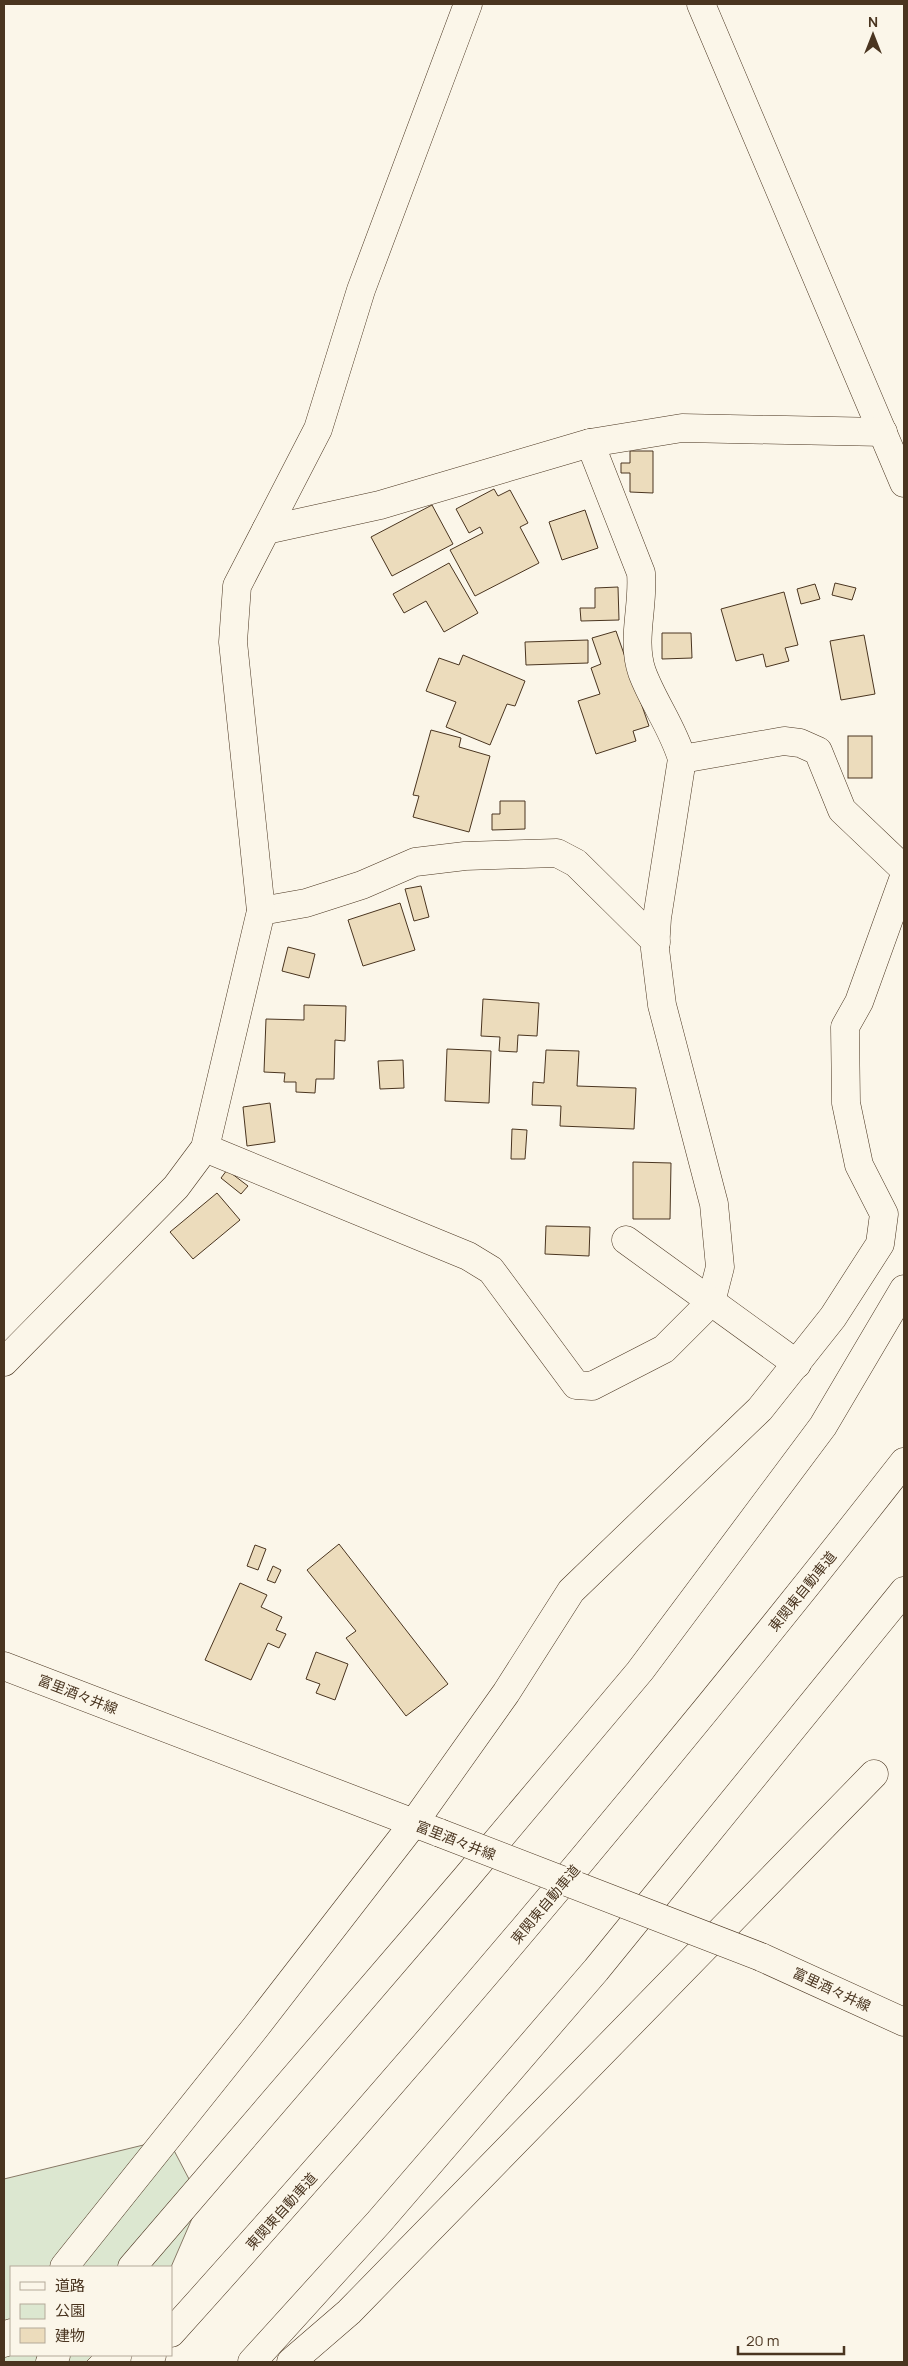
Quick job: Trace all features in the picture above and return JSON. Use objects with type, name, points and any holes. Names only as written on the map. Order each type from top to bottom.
[{"type":"main road","points":[[4,1362],[176,1187],[205,1148],[261,911],[232,642],[237,586],[318,429],[361,290],[468,4]]},
{"type":"main road","points":[[701,4],[904,483]]},
{"type":"main road","points":[[266,530],[380,504],[590,443],[682,428],[883,432]]},
{"type":"main road","points":[[205,1148],[468,1256],[491,1270],[576,1385],[592,1386],[664,1350],[711,1302],[720,1267],[714,1204],[662,1005],[656,942],[657,918],[682,759],[676,740],[642,671],[637,639],[643,593],[640,573],[590,443]]},
{"type":"main road","points":[[682,759],[784,740],[818,751],[842,810],[904,869]]},
{"type":"main road","points":[[261,911],[306,903],[362,885],[415,862],[465,856],[557,853],[576,863],[656,942]]},
{"type":"main road","points":[[65,2266],[413,1824],[506,1693],[571,1591],[760,1409],[833,1317],[880,1244],[884,1214],[859,1165],[846,1103],[845,1026],[859,1002],[904,877]]},
{"type":"main road","points":[[626,1240],[797,1364]]},
{"type":"main road","points":[[133,2266],[458,1887],[640,1671],[824,1426],[904,1289]]},
{"type":"main road","name":"東関東自動車道","points":[[172,2332],[314,2174],[526,1927],[800,1595],[904,1462]]},
{"type":"main road","points":[[252,2362],[379,2222],[596,1970],[904,1590]]},
{"type":"main road","name":"富里酒々井線","points":[[4,1666],[761,1957],[904,2022]]},
{"type":"main road","points":[[290,2362],[349,2312],[874,1774]]},
{"type":"green space","points":[[168,2139],[200,2200],[171,2266],[10,2266],[10,2356],[92,2356],[86,2362],[4,2362],[4,2179]]},
{"type":"building","points":[[630,451],[653,451],[653,493],[630,492],[630,473],[621,473],[621,463],[630,463]]},
{"type":"building","points":[[494,489],[498,496],[510,490],[528,523],[520,527],[539,563],[475,596],[450,550],[483,533],[480,527],[469,533],[456,509]]},
{"type":"building","points":[[432,505],[453,544],[392,576],[371,537]]},
{"type":"building","points":[[585,510],[598,548],[562,560],[549,522]]},
{"type":"building","points":[[449,563],[478,613],[444,632],[426,601],[404,613],[393,594]]},
{"type":"building","points":[[835,583],[856,588],[852,600],[832,595]]},
{"type":"building","points":[[815,584],[820,599],[801,604],[797,589]]},
{"type":"building","points":[[618,587],[619,620],[581,621],[580,608],[595,608],[595,588]]},
{"type":"building","points":[[784,592],[798,645],[785,648],[789,661],[766,667],[763,654],[736,661],[721,609]]},
{"type":"building","points":[[616,631],[649,726],[633,731],[636,741],[596,754],[578,701],[600,694],[591,668],[601,664],[592,638]]},
{"type":"building","points":[[662,633],[691,633],[692,658],[662,659]]},
{"type":"building","points":[[864,635],[875,694],[841,700],[830,641]]},
{"type":"building","points":[[588,640],[588,663],[526,665],[525,642]]},
{"type":"building","points":[[463,655],[525,681],[515,706],[507,704],[490,745],[446,727],[456,702],[426,691],[439,658],[459,665]]},
{"type":"building","points":[[431,730],[461,738],[459,747],[490,756],[469,832],[413,817],[419,796],[413,795]]},
{"type":"building","points":[[848,736],[872,736],[872,778],[848,778]]},
{"type":"building","points":[[500,801],[525,801],[525,829],[492,830],[492,814],[500,814]]},
{"type":"building","points":[[421,886],[429,917],[414,921],[405,889]]},
{"type":"building","points":[[400,903],[415,950],[363,966],[348,920]]},
{"type":"building","points":[[288,947],[315,954],[309,978],[282,971]]},
{"type":"building","points":[[483,999],[539,1003],[537,1036],[518,1035],[517,1052],[499,1051],[500,1037],[481,1036]]},
{"type":"building","points":[[304,1005],[346,1006],[345,1041],[335,1040],[334,1079],[316,1079],[315,1093],[296,1092],[296,1082],[284,1082],[285,1073],[264,1072],[266,1019],[304,1020]]},
{"type":"building","points":[[447,1049],[491,1051],[489,1103],[445,1101]]},
{"type":"building","points":[[546,1050],[579,1051],[577,1086],[636,1088],[634,1129],[560,1126],[561,1106],[532,1105],[533,1082],[544,1083]]},
{"type":"building","points":[[403,1060],[404,1088],[380,1089],[378,1061]]},
{"type":"building","points":[[270,1103],[275,1142],[247,1146],[243,1107]]},
{"type":"building","points":[[512,1129],[527,1130],[525,1159],[511,1159]]},
{"type":"building","points":[[633,1162],[671,1163],[670,1219],[633,1219]]},
{"type":"building","points":[[227,1170],[248,1186],[241,1194],[221,1178]]},
{"type":"building","points":[[217,1193],[240,1220],[193,1259],[170,1232]]},
{"type":"building","points":[[546,1226],[590,1227],[589,1256],[545,1254]]},
{"type":"building","points":[[339,1544],[448,1684],[406,1716],[346,1638],[356,1631],[307,1570]]},
{"type":"building","points":[[255,1545],[266,1549],[258,1570],[247,1566]]},
{"type":"building","points":[[273,1566],[281,1570],[275,1583],[267,1580]]},
{"type":"building","points":[[240,1583],[267,1595],[261,1607],[282,1617],[276,1630],[286,1634],[279,1648],[268,1643],[251,1680],[205,1660]]},
{"type":"building","points":[[316,1652],[348,1664],[335,1700],[316,1693],[320,1684],[306,1679]]}]
